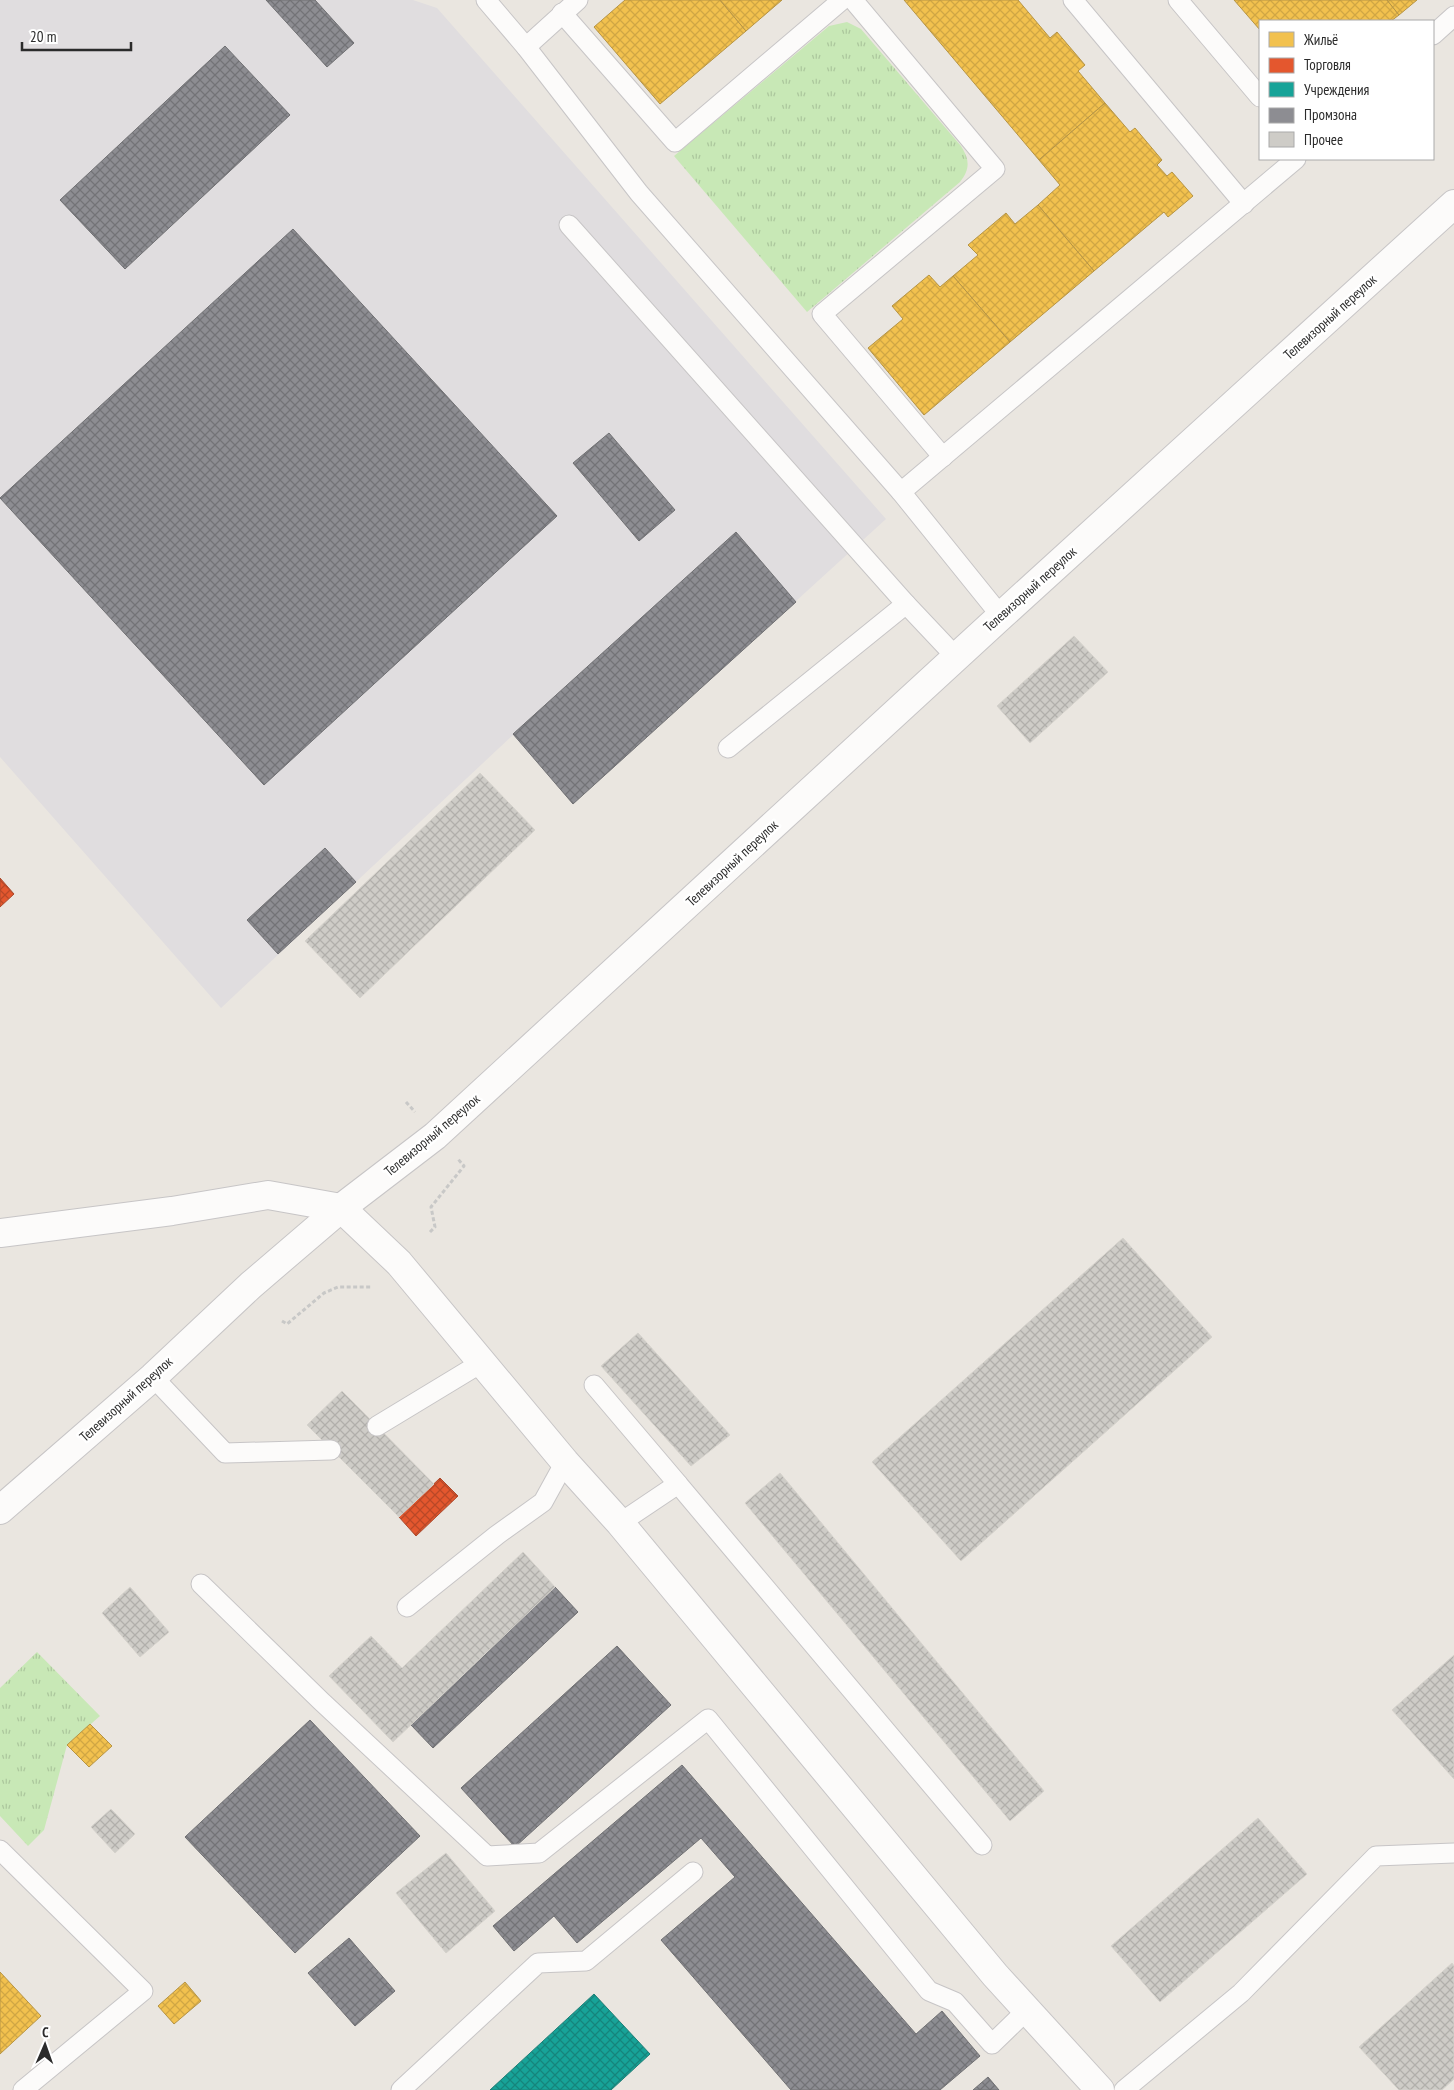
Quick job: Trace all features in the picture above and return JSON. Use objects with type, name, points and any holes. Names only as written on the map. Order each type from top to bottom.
[{"type":"street","name":"Телевизорный переулок","points":[[0,1510],[153,1377],[251,1286],[340,1208],[435,1136],[956,657],[1454,204]]},
{"type":"street","points":[[0,1233],[172,1211],[268,1195],[340,1208],[399,1263],[565,1462],[620,1523],[1026,2011],[1100,2090]]},
{"type":"lane","points":[[486,0],[526,47],[639,193],[901,492],[1001,616]]},
{"type":"lane","points":[[526,47],[578,0]]},
{"type":"lane","points":[[562,13],[674,142],[842,0]]},
{"type":"lane","points":[[853,0],[996,169],[822,314],[943,457]]},
{"type":"lane","points":[[1073,0],[1244,204]]},
{"type":"lane","points":[[1178,0],[1259,96]]},
{"type":"lane","points":[[1434,34],[1454,16]]},
{"type":"lane","points":[[901,492],[1295,160]]},
{"type":"lane","points":[[569,225],[906,604],[956,657]]},
{"type":"lane","points":[[728,748],[906,604]]},
{"type":"lane","points":[[377,1426],[481,1363]]},
{"type":"lane","points":[[153,1377],[225,1453],[331,1450]]},
{"type":"lane","points":[[594,1385],[982,1845]]},
{"type":"lane","points":[[407,1607],[497,1535],[543,1502],[565,1462]]},
{"type":"lane","points":[[620,1523],[678,1484]]},
{"type":"lane","points":[[201,1584],[321,1702],[487,1856],[539,1853],[708,1719],[929,1991],[954,2002],[992,2044],[1026,2011]]},
{"type":"lane","points":[[0,1850],[143,1990],[23,2090]]},
{"type":"lane","points":[[1124,2090],[1241,1993],[1376,1856],[1454,1853]]},
{"type":"lane","points":[[401,2090],[538,1963],[586,1961],[692,1872]]},
{"type":"path","points":[[406,1102],[417,1114]]},
{"type":"path","points":[[430,1232],[435,1227],[430,1207],[464,1166],[457,1159]]},
{"type":"path","points":[[282,1320],[287,1324],[324,1293],[338,1287],[372,1287]]},
{"type":"shaded area","points":[[0,0],[413,0],[437,8],[886,519],[573,804],[513,735],[221,1008],[0,757]]},
{"type":"green space","points":[[847,22],[861,29],[961,146],[968,164],[966,173],[960,182],[807,312],[674,156],[829,26]]},
{"type":"green space","points":[[37,1652],[100,1716],[67,1745],[44,1830],[28,1846],[0,1816],[0,1688]]},
{"type":"building: Жильё","points":[[625,0],[720,0],[746,31],[660,104],[594,27]]},
{"type":"building: Жильё","points":[[720,0],[782,0],[746,31]]},
{"type":"building: Жильё","points":[[904,0],[1018,0],[1050,38],[1057,32],[1085,65],[1078,71],[1105,103],[1039,160]]},
{"type":"building: Жильё","points":[[1234,0],[1387,0],[1399,15],[1392,20],[1259,20],[1259,29]]},
{"type":"building: Жильё","points":[[1387,0],[1417,0],[1399,15]]},
{"type":"building: Жильё","points":[[1105,103],[1130,132],[1135,128],[1162,160],[1157,165],[1167,176],[1172,172],[1193,196],[1168,217],[1164,212],[1094,271],[1038,205],[1060,185],[1039,160]]},
{"type":"building: Жильё","points":[[1038,205],[1094,271],[1010,342],[953,276],[978,255],[968,245],[1006,213],[1015,224]]},
{"type":"building: Жильё","points":[[929,275],[940,287],[953,276],[1010,342],[924,415],[868,348],[903,319],[892,306]]},
{"type":"building: Жильё","points":[[90,1724],[112,1746],[89,1767],[67,1745]]},
{"type":"building: Жильё","points":[[0,1972],[41,2016],[0,2054]]},
{"type":"building: Жильё","points":[[185,1982],[201,2001],[174,2024],[158,2006]]},
{"type":"building: Торговля","points":[[0,878],[14,894],[0,907]]},
{"type":"building: Торговля","points":[[440,1478],[458,1496],[416,1536],[399,1517]]},
{"type":"building: Учреждения","points":[[594,1994],[650,2054],[611,2090],[490,2090]]},
{"type":"building: Промзона","points":[[266,0],[315,0],[354,43],[327,67]]},
{"type":"building: Промзона","points":[[225,46],[290,115],[125,269],[60,200]]},
{"type":"building: Промзона","points":[[293,229],[557,516],[264,785],[0,498]]},
{"type":"building: Промзона","points":[[609,433],[675,510],[639,541],[573,463]]},
{"type":"building: Промзона","points":[[736,532],[796,602],[573,804],[513,734]]},
{"type":"building: Промзона","points":[[325,848],[356,882],[278,954],[247,920]]},
{"type":"building: Промзона","points":[[555,1587],[578,1612],[433,1748],[411,1725]]},
{"type":"building: Промзона","points":[[617,1646],[671,1705],[515,1847],[461,1788]]},
{"type":"building: Промзона","points":[[310,1720],[420,1836],[295,1953],[185,1837]]},
{"type":"building: Промзона","points":[[682,1765],[916,2034],[942,2011],[980,2056],[940,2090],[791,2090],[661,1940],[735,1877],[701,1838],[577,1943],[554,1916],[514,1951],[493,1926]]},
{"type":"building: Промзона","points":[[349,1938],[395,1991],[355,2026],[308,1973]]},
{"type":"building: Промзона","points":[[988,2077],[999,2090],[973,2090]]},
{"type":"building: Прочее","points":[[1074,636],[1108,672],[1030,743],[997,706]]},
{"type":"building: Прочее","points":[[480,773],[535,830],[360,998],[305,941]]},
{"type":"building: Прочее","points":[[1123,1238],[1212,1337],[961,1561],[872,1462]]},
{"type":"building: Прочее","points":[[638,1333],[730,1435],[691,1466],[601,1366]]},
{"type":"building: Прочее","points":[[342,1391],[434,1484],[399,1517],[307,1425]]},
{"type":"building: Прочее","points":[[780,1473],[1044,1791],[1010,1821],[745,1503]]},
{"type":"building: Прочее","points":[[523,1552],[555,1587],[393,1742],[329,1676],[371,1636],[402,1668]]},
{"type":"building: Прочее","points":[[130,1587],[169,1632],[140,1657],[102,1613]]},
{"type":"building: Прочее","points":[[1454,1655],[1454,1779],[1392,1710]]},
{"type":"building: Прочее","points":[[111,1809],[135,1834],[115,1853],[91,1827]]},
{"type":"building: Прочее","points":[[1258,1818],[1307,1874],[1160,2002],[1111,1946]]},
{"type":"building: Прочее","points":[[446,1853],[495,1911],[446,1953],[396,1893]]},
{"type":"building: Прочее","points":[[1452,1963],[1454,1966],[1454,2079],[1442,2090],[1399,2090],[1359,2047]]}]
